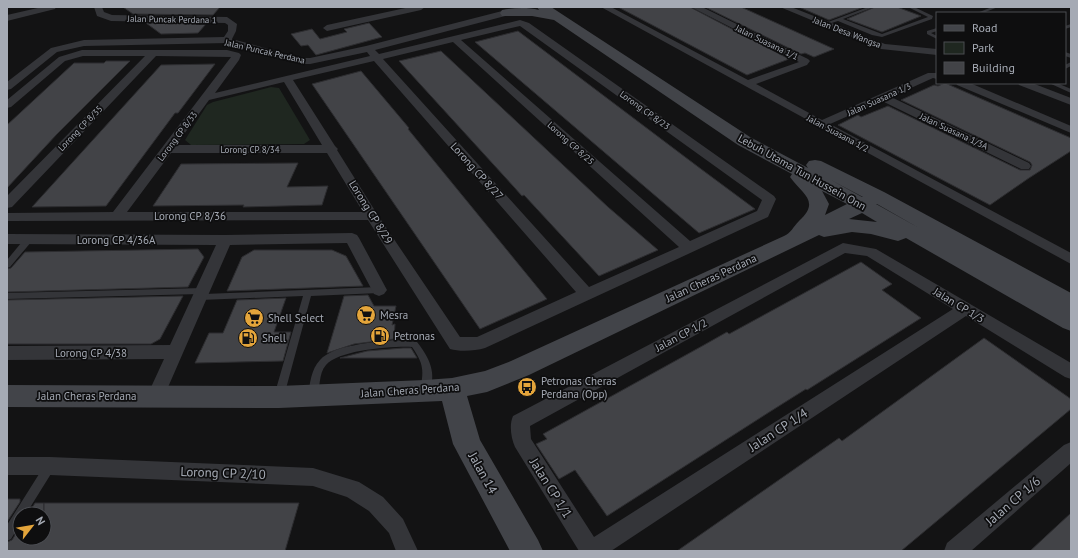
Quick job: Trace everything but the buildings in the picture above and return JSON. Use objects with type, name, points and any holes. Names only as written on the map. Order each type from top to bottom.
[{"type":"main road","points":[[506,13],[524,7]]},
{"type":"main road","name":"Lebuh Utama Tun Hussein Onn","points":[[543,7],[559,12],[715,112],[761,138],[843,177],[1071,303]]},
{"type":"main road","points":[[506,13],[559,12]]},
{"type":"main road","name":"Lebuh Utama Tun Hussein Onn","points":[[559,12],[719,125],[775,159],[865,203],[931,243],[1071,322]]},
{"type":"main road","points":[[775,159],[795,173],[813,190],[819,200],[819,209],[816,218],[791,241]]},
{"type":"main road","points":[[810,162],[815,167],[864,194],[865,203],[885,204],[932,230],[961,242]]},
{"type":"main road","name":"Jalan Cheras Perdana","points":[[7,396],[279,397],[439,390],[487,382],[791,241],[865,203]]},
{"type":"main road","points":[[791,241],[846,225],[866,226],[931,243]]},
{"type":"main road","name":"Jalan 14","points":[[439,390],[467,444],[527,551]]},
{"type":"street","points":[[7,18],[52,7]]},
{"type":"street","name":"Jalan Puncak Perdana 1","points":[[98,7],[100,14],[111,18],[227,20],[233,24],[232,31],[227,40]]},
{"type":"street","points":[[327,28],[371,15],[420,7]]},
{"type":"street","name":"Jalan Suasana 1/2","points":[[605,7],[1071,259]]},
{"type":"street","name":"Jalan Suasana 1/1","points":[[695,7],[805,61],[804,63],[748,84]]},
{"type":"street","name":"Jalan Desa Wangsa","points":[[784,7],[884,47],[936,52]]},
{"type":"street","name":"Jalan Puncak Perdana","points":[[7,87],[54,50],[84,43],[227,40],[300,61],[310,61],[367,49],[506,13]]},
{"type":"street","name":"Lorong CP 8/23","points":[[454,38],[520,23],[532,29],[769,199],[763,214],[689,248]]},
{"type":"street","points":[[206,98],[454,38]]},
{"type":"street","name":"Lorong CP 8/25","points":[[454,38],[689,248]]},
{"type":"street","name":"Lorong CP 8/27","points":[[367,49],[377,57],[586,294]]},
{"type":"street","points":[[7,105],[62,59],[82,53],[153,53]]},
{"type":"street","name":"Lorong CP 8/33","points":[[117,216],[206,98],[234,60],[236,55],[227,53],[153,53]]},
{"type":"street","name":"Lorong CP 8/35","points":[[7,204],[153,53]]},
{"type":"street","name":"Jalan Suasana 1/3","points":[[821,124],[932,75],[936,76]]},
{"type":"street","name":"Lorong CP 8/29","points":[[287,79],[332,149],[372,216],[456,344],[479,343],[586,294]]},
{"type":"street","points":[[963,84],[1071,130]]},
{"type":"street","points":[[1026,84],[1071,102]]},
{"type":"street","name":"Jalan Suasana 1/3A","points":[[882,97],[1026,166]]},
{"type":"street","name":"Lorong CP 8/34","points":[[167,149],[332,149]]},
{"type":"street","name":"Lorong CP 8/36","points":[[7,217],[372,216]]},
{"type":"street","name":"Lorong CP 4/36A","points":[[7,239],[225,240],[352,238],[379,290]]},
{"type":"street","points":[[156,396],[225,240]]},
{"type":"street","points":[[586,294],[689,248]]},
{"type":"street","name":"Jalan CP 1/3","points":[[843,248],[871,252],[1071,372]]},
{"type":"street","name":"Jalan CP 1/2","points":[[520,422],[843,248]]},
{"type":"street","name":"Jalan CP 1/4","points":[[591,551],[965,309]]},
{"type":"street","name":"Lorong CP 4/38","points":[[7,353],[176,352]]},
{"type":"street","name":"Jalan CP 1/1","points":[[520,422],[522,441],[591,551]]},
{"type":"street","name":"Jalan CP 1/6","points":[[955,551],[1071,451]]},
{"type":"street","name":"Lorong CP 2/10","points":[[7,466],[50,466],[313,477],[352,489],[376,504],[396,526],[407,551]]},
{"type":"lane","points":[[825,24],[872,7]]},
{"type":"lane","points":[[838,19],[882,36],[930,18],[931,16],[910,7]]},
{"type":"lane","points":[[982,12],[996,7]]},
{"type":"lane","points":[[936,29],[929,32],[929,34],[936,38]]},
{"type":"lane","points":[[1054,84],[1071,91]]},
{"type":"lane","points":[[7,265],[29,239]]},
{"type":"lane","points":[[7,296],[308,293],[379,290]]},
{"type":"lane","points":[[279,397],[308,293]]},
{"type":"lane","points":[[313,396],[319,370],[325,360],[346,352],[403,342],[414,344],[422,354],[428,365],[428,375],[439,390]]},
{"type":"lane","points":[[7,535],[50,466]]},
{"type":"green space","points":[[271,87],[279,88],[310,140],[304,144],[191,145],[185,140],[207,105],[213,102]]},
{"type":"place","name":"Mesra","points":[[366,315]]},
{"type":"place","name":"Shell Select","points":[[254,318]]},
{"type":"place","name":"Petronas","points":[[380,336]]},
{"type":"place","name":"Shell","points":[[248,338]]},
{"type":"place","name":"Petronas Cheras Perdana (Opp)","points":[[527,387]]}]
